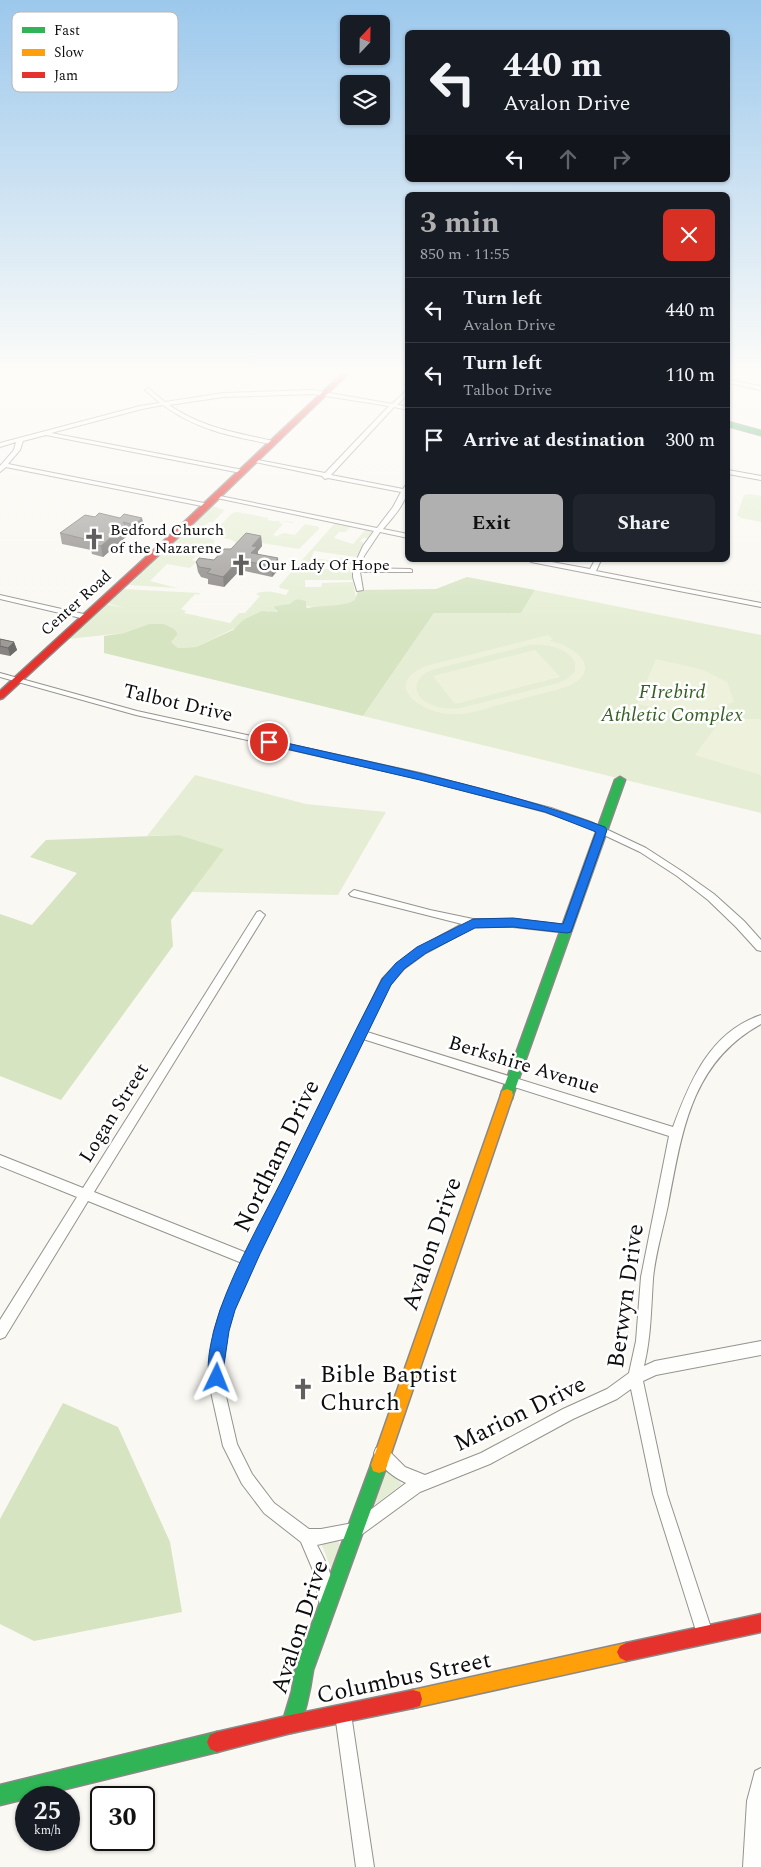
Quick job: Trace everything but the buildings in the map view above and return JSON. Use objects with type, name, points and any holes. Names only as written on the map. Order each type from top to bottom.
[{"type":"street","points":[[3,467],[11,457]]},
{"type":"street","points":[[167,457],[241,471]]},
{"type":"street","name":"Center Road","points":[[0,696],[257,457]]},
{"type":"street","points":[[325,477],[343,457]]},
{"type":"street","points":[[253,461],[325,477],[405,489]]},
{"type":"street","points":[[3,467],[405,535]]},
{"type":"street","points":[[730,472],[761,478]]},
{"type":"street","points":[[359,590],[355,570],[362,551],[396,508],[405,491]]},
{"type":"street","points":[[541,562],[761,605]]},
{"type":"street","points":[[592,572],[597,562]]},
{"type":"street","points":[[355,570],[410,571]]},
{"type":"street","points":[[0,597],[85,617]]},
{"type":"street","name":"Talbot Drive","points":[[0,675],[136,713],[420,776],[548,810],[602,830],[643,850],[703,891],[740,924],[761,947]]},
{"type":"street","name":"Avalon Drive","points":[[291,1724],[301,1691],[304,1670],[356,1530],[381,1453],[512,1080],[620,780]]},
{"type":"street","points":[[354,894],[473,924]]},
{"type":"street","name":"Logan Street","points":[[0,1332],[260,915]]},
{"type":"street","points":[[440,917],[446,924],[444,939]]},
{"type":"street","name":"Nordham Drive","points":[[327,1609],[324,1574],[306,1538],[269,1508],[247,1479],[230,1446],[220,1408],[216,1365],[221,1331],[228,1309],[250,1260],[386,982],[400,966],[422,950],[473,924],[513,922],[567,929]]},
{"type":"street","name":"Berwyn Drive","points":[[705,1634],[660,1494],[635,1377],[643,1341],[647,1276],[676,1133],[695,1084],[714,1054],[739,1032],[761,1019]]},
{"type":"street","name":"Berkshire Avenue","points":[[360,1034],[512,1080],[676,1133]]},
{"type":"street","points":[[0,1160],[250,1260]]},
{"type":"street","name":"Marion Drive","points":[[306,1538],[356,1530],[409,1490],[485,1459],[568,1414],[612,1394],[635,1377],[655,1368],[761,1348]]},
{"type":"street","points":[[381,1453],[398,1472],[409,1478],[425,1482]]},
{"type":"street","name":"Columbus Street","points":[[0,1795],[291,1724],[761,1623]]},
{"type":"street","points":[[343,1714],[365,1867]]},
{"type":"street","points":[[752,1867],[756,1801],[761,1777]]},
{"type":"green space","points":[[744,495],[761,496],[761,522],[741,518],[737,515]]},
{"type":"green space","points":[[212,506],[225,510],[213,522],[209,522],[200,530],[206,532],[205,537],[215,542],[205,552],[201,551],[192,560],[196,562],[190,568],[167,564],[150,581],[177,588],[129,585]]},
{"type":"green space","points":[[237,512],[269,518],[267,520],[281,521],[279,523],[283,524],[273,535],[277,536],[284,533],[295,535],[305,524],[319,527],[319,529],[299,549],[250,541],[237,544],[232,540],[211,535],[232,513]]},
{"type":"green space","points":[[335,523],[351,526],[346,532],[339,532],[334,538],[353,544],[366,529],[372,532],[368,538],[363,538],[360,541],[364,543],[356,557],[314,551],[311,558],[336,561],[338,558],[354,560],[353,565],[317,563],[309,568],[331,569],[334,566],[352,568],[352,580],[305,580],[305,587],[321,587],[322,583],[353,582],[356,598],[348,603],[328,607],[275,606],[279,611],[271,613],[268,611],[243,620],[237,627],[196,647],[178,648],[171,642],[178,634],[149,624],[124,633],[68,639],[105,604],[126,608],[106,603],[123,589],[199,593],[200,595],[195,594],[181,609],[186,611],[184,613],[230,623],[239,613],[245,613],[260,596],[256,594],[274,592],[286,595],[289,590],[279,586]]},
{"type":"green space","points":[[467,577],[535,590],[521,613],[434,613],[363,716],[104,653],[104,636],[124,633],[149,624],[164,624],[174,629],[178,634],[171,642],[178,648],[196,647],[233,630],[243,620],[262,611],[277,612],[274,608],[275,606],[290,604],[295,600],[306,601],[306,607],[308,608],[342,605],[353,601],[359,590],[436,589]]},
{"type":"green space","name":"FIrebird Athletic Complex","points":[[535,590],[761,635],[761,813],[363,716],[434,613],[521,613]]},
{"type":"green space","points":[[548,635],[553,639],[549,641],[558,643],[575,652],[585,665],[584,672],[579,679],[569,686],[468,713],[456,714],[432,710],[420,705],[407,691],[407,682],[413,674],[426,666]],"holes":[[[536,645],[549,646],[567,653],[575,662],[575,672],[559,683],[461,708],[448,709],[434,706],[421,698],[416,689],[420,679],[431,670]]]},
{"type":"green space","points":[[535,650],[560,677],[455,704],[433,676]]},
{"type":"green space","points":[[656,659],[703,670],[727,682],[734,702],[707,710],[686,712],[637,704]]},
{"type":"green space","points":[[729,719],[761,719],[761,775],[695,755],[718,724]]},
{"type":"green space","points":[[195,775],[306,804],[386,812],[338,895],[192,892],[223,849],[179,835],[147,836]]},
{"type":"green space","points":[[179,835],[224,849],[171,920],[173,946],[61,1100],[0,1076],[0,914],[32,925],[77,873],[30,857],[46,840]]},
{"type":"green space","points":[[63,1403],[118,1427],[170,1542],[182,1612],[34,1641],[0,1624],[0,1519]]},
{"type":"green space","points":[[384,1467],[402,1484],[373,1506]]},
{"type":"green space","points":[[334,1539],[339,1542],[340,1546],[331,1568],[321,1543]]},
{"type":"traffic: fast","points":[[507,1095],[620,780]]},
{"type":"traffic: fast","points":[[291,1724],[301,1691],[304,1670],[379,1465]]},
{"type":"traffic: fast","points":[[0,1795],[217,1742]]},
{"type":"traffic: slow","points":[[379,1465],[507,1095]]},
{"type":"traffic: slow","points":[[413,1699],[626,1652]]},
{"type":"traffic: jam","points":[[0,696],[257,457]]},
{"type":"traffic: jam","points":[[626,1652],[761,1623]]},
{"type":"traffic: jam","points":[[217,1742],[291,1724],[413,1699]]},
{"type":"place","name":"Bedford Church of the Nazarene","points":[[94,539]]},
{"type":"place","name":"Our Lady Of Hope","points":[[241,565]]},
{"type":"place","name":"Bible Baptist Church","points":[[303,1389]]},
{"type":"route","points":[[217,1378],[216,1365],[221,1331],[228,1309],[255,1249],[386,982],[400,966],[422,950],[473,924],[513,922],[567,929],[602,830],[548,810],[420,776],[269,742]]}]
